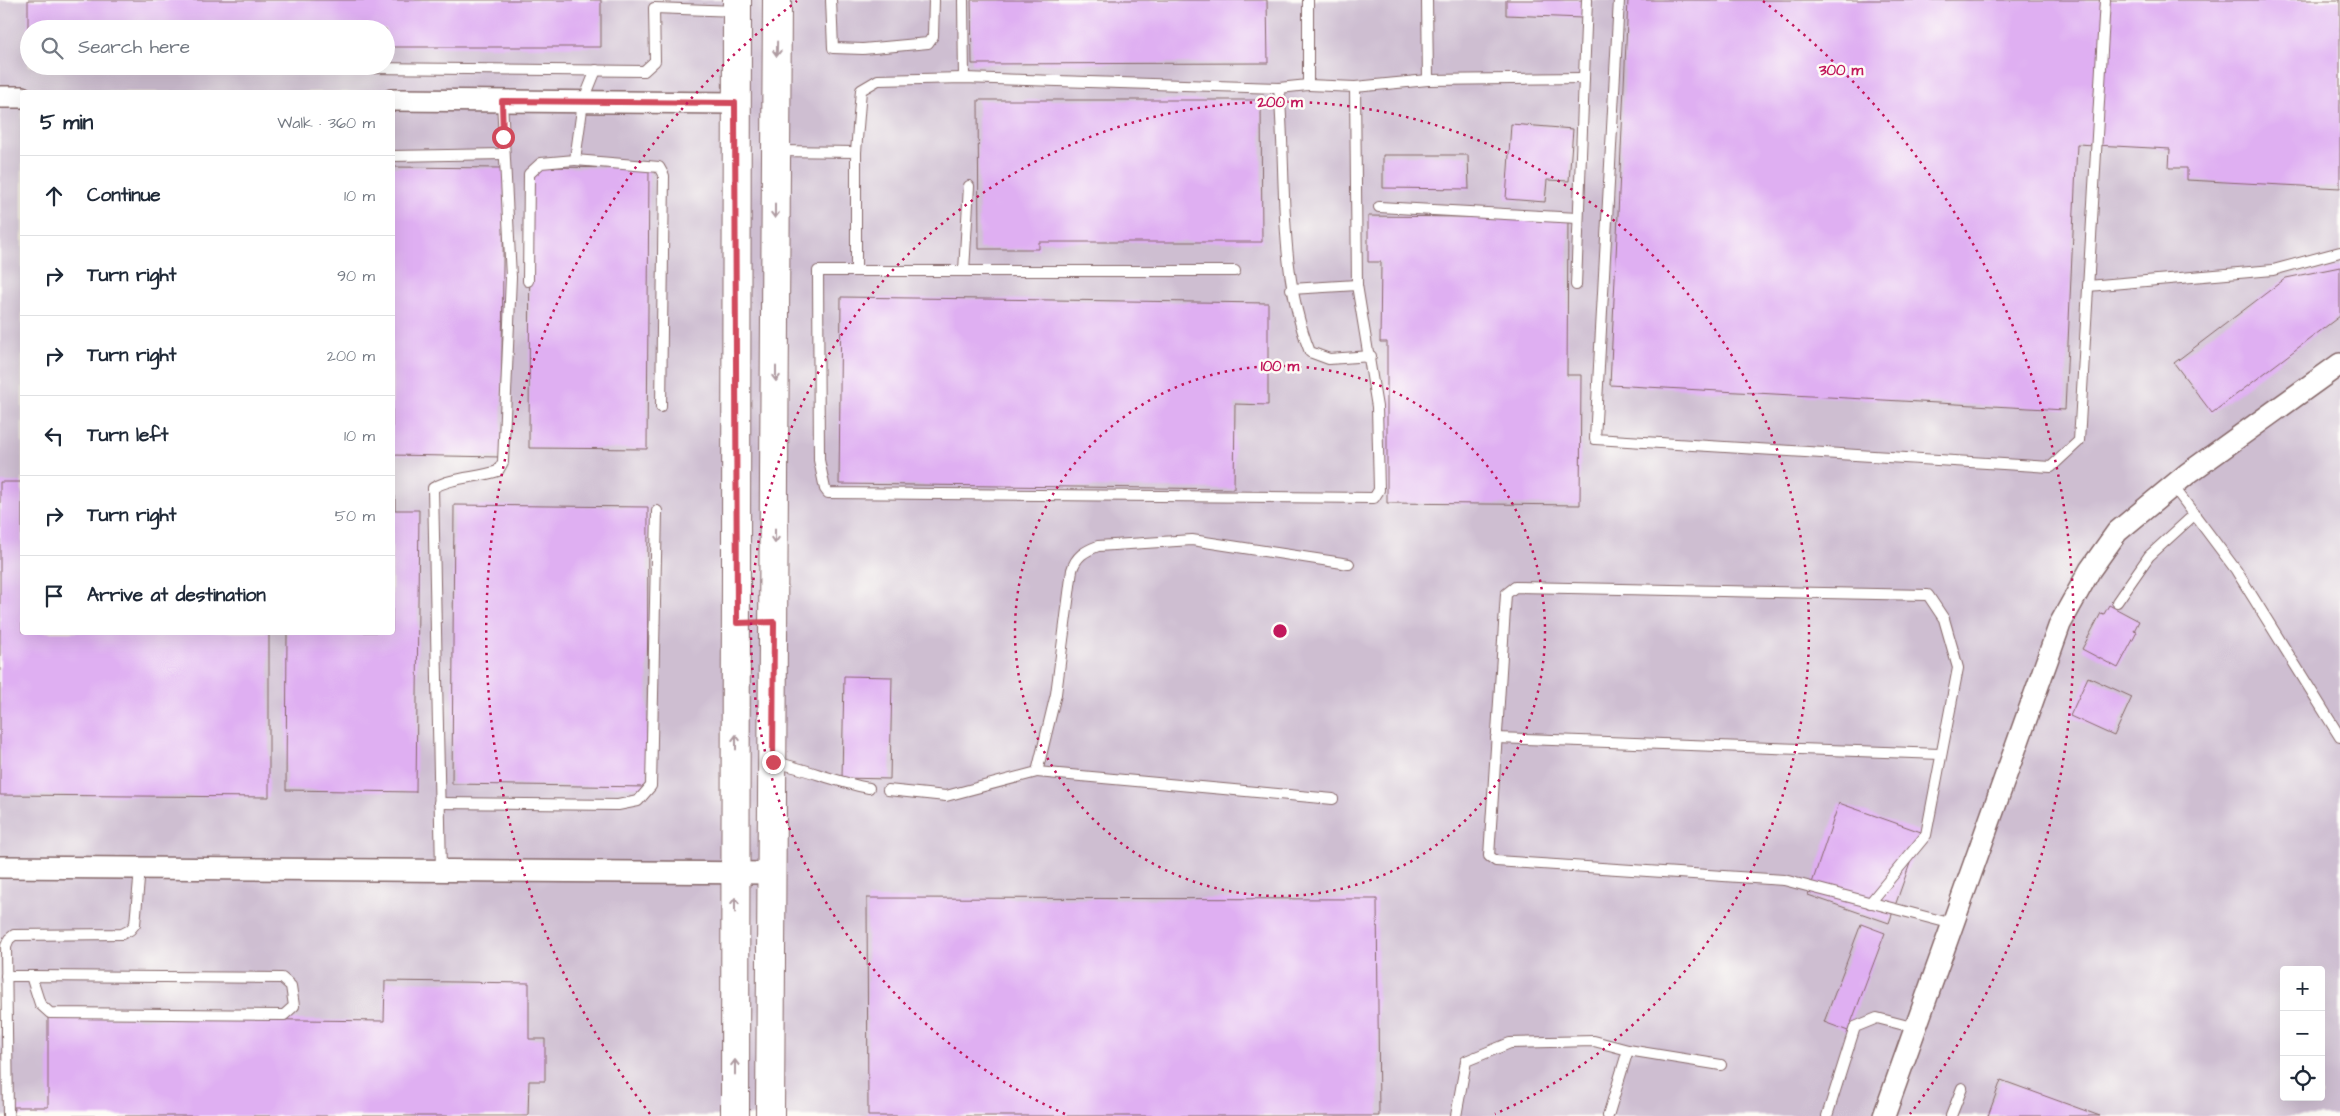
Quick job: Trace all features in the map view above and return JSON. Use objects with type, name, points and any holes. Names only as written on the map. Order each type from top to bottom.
[{"type":"street","points":[[770,1116],[777,0]]},
{"type":"street","points":[[735,1116],[737,623],[735,103],[737,5]]},
{"type":"street","points":[[0,97],[20,97]]},
{"type":"street","points":[[395,100],[735,103]]},
{"type":"street","points":[[1884,1116],[2060,624],[2090,570],[2117,532],[2173,486],[2340,364]]},
{"type":"street","points":[[737,623],[774,622]]},
{"type":"street","points":[[0,867],[772,873]]},
{"type":"lane","points":[[831,0],[833,48],[863,49],[928,43],[934,36],[934,0]]},
{"type":"lane","points":[[963,0],[964,78]]},
{"type":"lane","points":[[1308,0],[1308,85]]},
{"type":"lane","points":[[1427,0],[1428,80]]},
{"type":"lane","points":[[1576,286],[1587,0]]},
{"type":"lane","points":[[1618,0],[1595,439],[2051,467],[2079,441],[2105,0]]},
{"type":"lane","points":[[395,68],[644,71],[656,61],[654,4],[737,5]]},
{"type":"lane","points":[[575,160],[583,102],[596,70]]},
{"type":"lane","points":[[856,271],[856,152],[861,90],[878,80],[964,78],[1279,88],[1308,85],[1355,87],[1428,80],[1584,78]]},
{"type":"lane","points":[[1235,271],[818,271],[819,460],[825,489],[828,493],[1374,498],[1380,490],[1378,416],[1358,285],[1355,87]]},
{"type":"lane","points":[[1279,88],[1288,270],[1302,332],[1310,352],[1329,359],[1370,356]]},
{"type":"lane","points":[[441,870],[433,488],[443,482],[482,476],[498,471],[503,462],[511,277],[502,101]]},
{"type":"lane","points":[[775,151],[856,152]]},
{"type":"lane","points":[[395,156],[504,154]]},
{"type":"lane","points":[[528,281],[528,174],[541,164],[575,160],[659,167],[664,176],[661,406]]},
{"type":"lane","points":[[964,271],[969,186]]},
{"type":"lane","points":[[1379,207],[1578,218]]},
{"type":"lane","points":[[2088,286],[2273,270],[2340,252]]},
{"type":"lane","points":[[1291,289],[1358,285]]},
{"type":"lane","points":[[2173,486],[2236,570],[2340,737]]},
{"type":"lane","points":[[440,802],[618,805],[638,800],[651,786],[657,511]]},
{"type":"lane","points":[[2117,602],[2149,556],[2195,514]]},
{"type":"lane","points":[[1036,772],[1056,694],[1072,570],[1075,562],[1086,551],[1098,546],[1192,540],[1349,564]]},
{"type":"lane","points":[[1870,903],[1926,835],[1958,668],[1944,620],[1928,595],[1515,587],[1506,594],[1489,856],[1496,861],[1784,880],[1870,903],[1953,924]]},
{"type":"lane","points":[[1496,738],[1941,754]]},
{"type":"lane","points":[[773,762],[802,768],[841,783],[869,788]]},
{"type":"lane","points":[[888,790],[946,796],[1036,772],[1333,799]]},
{"type":"lane","points":[[8,1116],[6,946],[9,939],[14,935],[122,934],[130,930],[135,924],[140,869]]},
{"type":"lane","points":[[6,976],[31,976],[282,978],[291,986],[294,1006],[284,1015],[50,1013],[40,1004],[31,976]]},
{"type":"lane","points":[[1827,1116],[1855,1027],[1877,1018],[1916,1028]]},
{"type":"lane","points":[[1456,1116],[1466,1061],[1510,1044],[1594,1041],[1628,1050],[1721,1065]]},
{"type":"lane","points":[[1608,1116],[1628,1050]]},
{"type":"lane","points":[[1951,1116],[1962,1088]]},
{"type":"shaded area","points":[[0,0],[2340,0],[2340,1116],[0,1116]]},
{"type":"building","points":[[28,0],[601,0],[601,47],[395,47],[395,20],[28,20]]},
{"type":"building","points":[[971,0],[1267,0],[1268,63],[972,64]]},
{"type":"building","points":[[1506,0],[1582,0],[1582,18],[1506,15]]},
{"type":"building","points":[[1628,0],[2340,0],[2340,188],[2187,180],[2187,168],[2169,168],[2170,149],[2077,144],[2065,410],[1610,385]]},
{"type":"building","points":[[978,100],[1261,100],[1262,242],[1039,242],[1039,249],[979,249]]},
{"type":"building","points":[[1511,124],[1573,129],[1569,181],[1547,180],[1545,202],[1506,199]]},
{"type":"building","points":[[1383,155],[1468,155],[1469,189],[1383,188]]},
{"type":"building","points":[[395,167],[504,168],[501,457],[395,455]]},
{"type":"building","points":[[530,167],[649,168],[647,449],[529,448]]},
{"type":"building","points":[[1368,216],[1568,218],[1567,375],[1581,375],[1580,505],[1387,503],[1387,342],[1380,342],[1381,262],[1368,262]]},
{"type":"building","points":[[2340,267],[2340,316],[2212,413],[2174,363],[2286,278]]},
{"type":"building","points":[[841,297],[1268,303],[1268,405],[1235,404],[1234,489],[839,484]]},
{"type":"building","points":[[0,482],[20,482],[20,635],[269,635],[269,797],[0,795]]},
{"type":"building","points":[[454,505],[648,507],[647,787],[452,784]]},
{"type":"building","points":[[395,510],[419,510],[416,792],[286,790],[287,635],[395,635]]},
{"type":"building","points":[[2109,605],[2139,621],[2134,631],[2137,632],[2118,668],[2082,649],[2101,613],[2104,614]]},
{"type":"building","points":[[844,676],[892,677],[890,779],[842,778]]},
{"type":"building","points":[[2088,677],[2132,697],[2114,736],[2070,716]]},
{"type":"building","points":[[1839,803],[1921,832],[1889,923],[1808,895]]},
{"type":"building","points":[[867,898],[1377,899],[1379,1116],[868,1116]]},
{"type":"building","points":[[1861,924],[1885,933],[1848,1031],[1824,1022]]},
{"type":"building","points":[[385,981],[529,983],[529,1039],[545,1039],[545,1081],[529,1081],[528,1116],[14,1116],[14,1107],[48,1107],[48,1017],[384,1021]]},
{"type":"building","points":[[2001,1080],[2100,1116],[1988,1116]]},
{"type":"route","points":[[503,137],[502,101],[735,103],[738,441],[737,623],[774,622],[773,762]]}]
